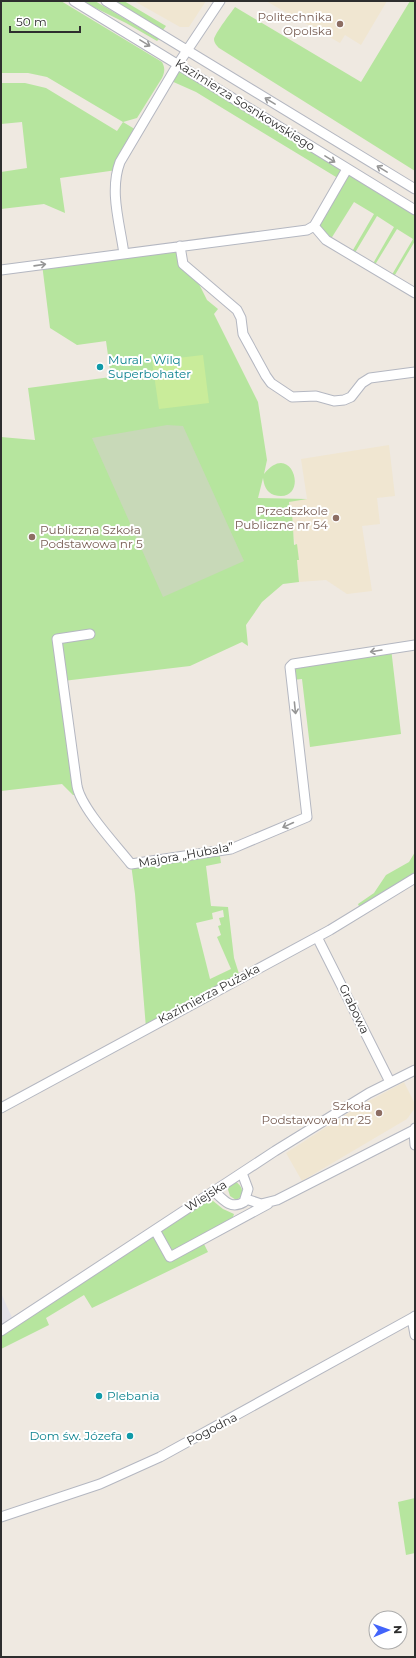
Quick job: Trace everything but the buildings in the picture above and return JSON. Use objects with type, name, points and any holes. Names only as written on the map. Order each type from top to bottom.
[{"type":"street","name":"Kazimierza Sosnkowskiego","points":[[74,1],[415,210]]},
{"type":"street","name":"Kazimierza Sosnkowskiego","points":[[106,1],[415,189]]},
{"type":"street","points":[[124,254],[115,190],[117,170],[124,154],[178,64],[220,1]]},
{"type":"street","points":[[1,270],[306,230],[314,226],[347,169]]},
{"type":"street","points":[[314,226],[326,240],[415,293]]},
{"type":"street","points":[[180,246],[183,264],[240,314],[243,334],[270,383],[292,397],[316,396],[334,401],[344,400],[352,395],[362,383],[370,378],[415,372]]},
{"type":"street","name":"Majora „Hubala”","points":[[90,634],[57,638],[77,786],[87,807],[131,864],[231,848],[307,817],[290,667],[293,664],[415,645]]},
{"type":"street","name":"Kazimierza Pużaka","points":[[1,1108],[317,937],[415,878]]},
{"type":"street","name":"Grabowa","points":[[317,937],[390,1082]]},
{"type":"street","name":"Wiejska","points":[[1,1330],[214,1191],[369,1093],[415,1070]]},
{"type":"street","points":[[155,1230],[170,1257],[415,1129],[415,1144]]},
{"type":"street","points":[[229,1225],[236,1206],[244,1202],[246,1199],[248,1189],[242,1173]]},
{"type":"street","points":[[214,1191],[226,1203],[236,1206]]},
{"type":"street","points":[[246,1199],[261,1204],[277,1200]]},
{"type":"street","points":[[414,1317],[415,1335]]},
{"type":"street","name":"Pogodna","points":[[1,1517],[100,1484],[160,1457],[414,1317]]},
{"type":"shaded area","points":[[134,1],[206,1],[189,27],[180,27]]},
{"type":"shaded area","name":"Politechnika Opolska","points":[[266,1],[387,1],[361,45],[345,35],[340,43]]},
{"type":"shaded area","name":"Przedszkole Publiczne nr 54","points":[[389,445],[395,496],[377,498],[380,524],[362,526],[372,591],[347,594],[326,580],[299,582],[298,560],[292,527],[294,526],[289,501],[307,499],[301,459]]},
{"type":"shaded area","points":[[404,1082],[415,1104],[415,1108],[407,1119],[302,1181],[286,1153],[356,1108]]},
{"type":"shaded area","points":[[1,1293],[14,1322],[1,1331]]},
{"type":"green space","points":[[1,1],[61,1],[162,62],[164,66],[164,73],[162,78],[137,118],[123,122],[47,77],[28,73],[1,73]]},
{"type":"green space","points":[[81,1],[95,1],[159,39],[157,41],[126,23]]},
{"type":"green space","points":[[114,1],[124,1],[166,26],[163,30]]},
{"type":"green space","points":[[410,1],[415,1],[415,171],[219,48],[214,40],[217,32],[235,7],[361,82]]},
{"type":"green space","points":[[178,64],[415,210],[415,241],[392,280],[390,278],[413,239],[397,229],[373,268],[371,267],[394,227],[377,216],[353,256],[350,255],[374,214],[354,202],[329,242],[314,226],[341,180],[196,92],[169,80]]},
{"type":"green space","points":[[1,83],[25,83],[46,88],[117,131],[123,122],[138,131],[117,170],[60,178],[65,213],[44,204],[1,209],[1,172],[27,168],[22,122],[1,124]]},
{"type":"green space","points":[[180,246],[207,300],[218,309],[214,314],[258,402],[267,460],[264,474],[274,465],[283,463],[290,467],[294,474],[295,483],[292,491],[285,495],[274,495],[269,492],[265,486],[263,478],[258,498],[307,499],[289,502],[290,511],[292,511],[294,545],[297,544],[299,560],[297,560],[299,582],[283,584],[262,602],[246,625],[248,646],[242,642],[190,666],[63,681],[80,795],[73,795],[62,784],[1,791],[1,437],[35,440],[28,388],[111,377],[106,341],[77,345],[50,328],[42,264]]},
{"type":"green space","points":[[203,355],[209,403],[159,409],[152,361]]},
{"type":"green space","points":[[167,425],[183,426],[244,561],[163,597],[92,438]]},
{"type":"green space","points":[[391,648],[401,734],[310,747],[302,679],[292,680],[293,664]]},
{"type":"green space","points":[[219,850],[221,863],[206,866],[211,906],[228,907],[234,958],[240,977],[146,1028],[135,894],[131,864]],"holes":[[[223,910],[224,917],[219,918],[221,925],[218,926],[221,935],[217,937],[231,969],[210,979],[196,923],[213,919],[212,913]]]},
{"type":"green space","points":[[415,852],[415,878],[361,911],[358,904],[374,893],[386,875],[409,862]]},
{"type":"green space","points":[[235,1181],[242,1190],[241,1197],[236,1200],[230,1196],[226,1183]]},
{"type":"green space","points":[[207,1196],[223,1209],[234,1214],[232,1220],[202,1240],[208,1252],[92,1308],[84,1295],[46,1318],[49,1325],[1,1349],[1,1331]]},
{"type":"green space","points":[[415,1498],[415,1553],[406,1555],[398,1502]]},
{"type":"place","name":"Politechnika Opolska","points":[[340,24]]},
{"type":"place","name":"Mural - Wilq Superbohater","points":[[100,367]]},
{"type":"place","name":"Przedszkole Publiczne nr 54","points":[[336,518]]},
{"type":"place","name":"Publiczna Szkoła Podstawowa nr 5","points":[[32,537]]},
{"type":"place","name":"Szkoła Podstawowa nr 25","points":[[379,1113]]},
{"type":"place","name":"Plebania","points":[[99,1396]]},
{"type":"place","name":"Dom św. Józefa","points":[[130,1436]]}]
